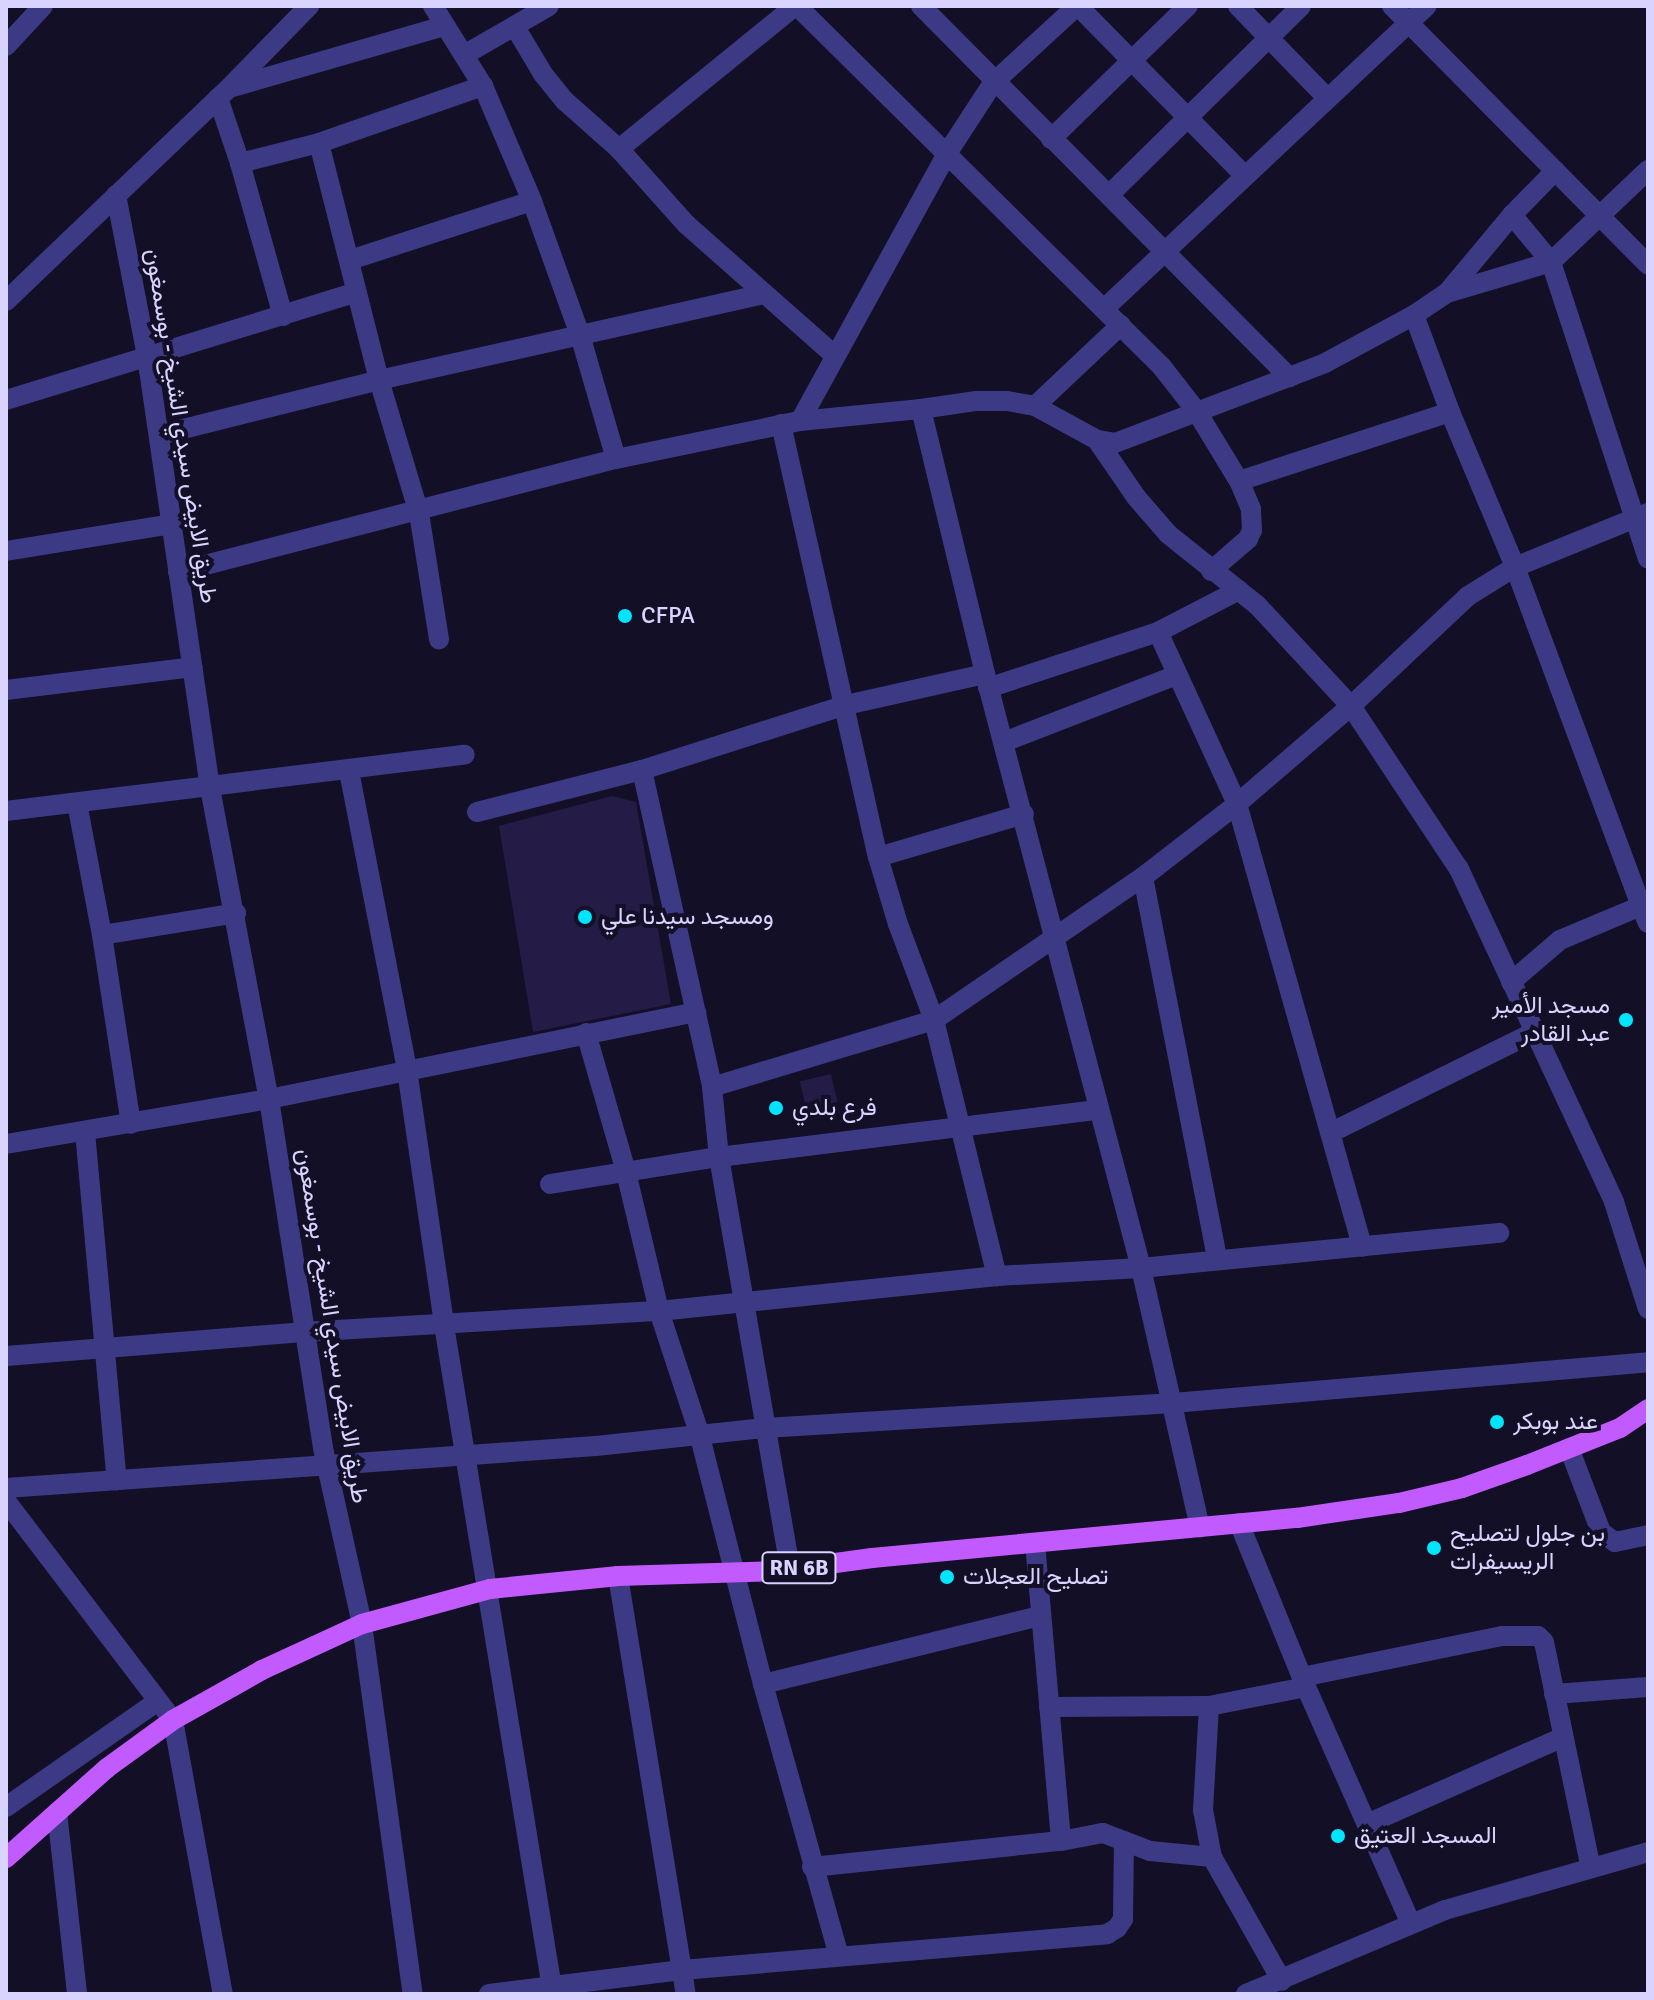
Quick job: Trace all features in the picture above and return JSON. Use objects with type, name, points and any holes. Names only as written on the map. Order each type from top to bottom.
[{"type":"main road","name":"RN 6B","points":[[6,1858],[107,1768],[173,1720],[262,1670],[362,1624],[490,1589],[618,1576],[734,1574],[790,1569],[1297,1518],[1411,1500],[1462,1488],[1569,1448],[1620,1428],[1648,1409]]},
{"type":"street","points":[[6,46],[43,6]]},
{"type":"street","points":[[6,301],[224,93],[309,6]]},
{"type":"street","points":[[433,6],[483,86],[532,201],[580,335],[616,459]]},
{"type":"street","points":[[464,55],[549,6]]},
{"type":"street","points":[[619,149],[796,6],[1105,308],[1171,377],[1197,412],[1239,481],[1251,509],[1252,530],[1248,539],[1211,571]]},
{"type":"street","points":[[997,1276],[934,1020],[898,924],[878,857],[791,423],[835,356],[948,152],[993,83],[1078,6],[1245,176]]},
{"type":"street","points":[[1051,139],[1188,6]]},
{"type":"street","points":[[1238,6],[1328,99]]},
{"type":"street","points":[[1109,195],[1301,6]]},
{"type":"street","points":[[1392,6],[1648,265]]},
{"type":"street","points":[[1105,308],[1427,6]]},
{"type":"street","points":[[935,11],[993,83],[1289,377]]},
{"type":"street","points":[[224,93],[445,26]]},
{"type":"street","points":[[515,27],[551,86],[619,149],[686,224],[835,356]]},
{"type":"street","points":[[240,163],[319,143],[483,86]]},
{"type":"street","points":[[224,93],[240,163],[283,316]]},
{"type":"street","points":[[319,143],[379,380],[419,513],[439,639]]},
{"type":"street","points":[[1447,293],[1551,262],[1601,218],[1648,170]]},
{"type":"street","points":[[1097,440],[1121,441],[1325,363],[1414,315],[1447,293],[1512,215],[1555,171]]},
{"type":"street","name":"طريق الابيض سيدي الشيخ - بوسمغون","points":[[116,195],[147,356],[210,788],[269,1099],[303,1332],[326,1465],[362,1624],[413,1994]]},
{"type":"street","points":[[350,260],[532,201]]},
{"type":"street","points":[[1512,215],[1551,262],[1641,516],[1648,559]]},
{"type":"street","points":[[6,400],[356,292]]},
{"type":"street","points":[[159,435],[379,380],[764,294]]},
{"type":"street","points":[[1414,315],[1450,412],[1515,567],[1646,911],[1560,940],[1511,982]]},
{"type":"street","points":[[1035,406],[1121,325]]},
{"type":"street","points":[[178,572],[419,513],[616,459],[791,423],[976,401],[1035,406],[1097,440],[1153,518],[1281,628],[1351,706],[1459,869],[1614,1202],[1648,1309]]},
{"type":"street","points":[[921,409],[986,681],[1024,814],[1141,1268],[1200,1527]]},
{"type":"street","points":[[1239,481],[1450,412]]},
{"type":"street","points":[[712,1087],[934,1020],[1143,877],[1237,804],[1351,706],[1468,596],[1515,567],[1641,516]]},
{"type":"street","points":[[6,551],[173,524]]},
{"type":"street","points":[[477,812],[642,770],[846,705],[986,681],[1158,632],[1239,590]]},
{"type":"street","points":[[1158,632],[1237,804],[1362,1247]]},
{"type":"street","points":[[6,690],[193,667]]},
{"type":"street","points":[[1004,742],[1177,675]]},
{"type":"street","points":[[6,811],[465,755]]},
{"type":"street","points":[[642,770],[712,1087],[719,1157],[790,1569]]},
{"type":"street","points":[[349,771],[407,1070],[444,1325],[490,1589],[553,1991]]},
{"type":"street","points":[[77,803],[102,935],[131,1124]]},
{"type":"street","points":[[878,857],[1024,814]]},
{"type":"street","points":[[1143,877],[1217,1259]]},
{"type":"street","points":[[102,935],[236,913]]},
{"type":"street","points":[[6,1142],[85,1132],[269,1099],[696,1012]]},
{"type":"street","points":[[1332,1132],[1534,1032]]},
{"type":"street","points":[[586,1033],[626,1172],[659,1311],[699,1433],[763,1684],[839,1956]]},
{"type":"street","points":[[550,1184],[719,1157],[1099,1110]]},
{"type":"street","points":[[85,1132],[117,1481]]},
{"type":"street","points":[[6,1356],[303,1332],[659,1311],[997,1276],[1141,1268],[1499,1233]]},
{"type":"street","points":[[6,1488],[466,1456],[765,1428],[1173,1403],[1648,1362]]},
{"type":"street","points":[[1569,1448],[1601,1532],[1615,1542],[1648,1535]]},
{"type":"street","points":[[6,1501],[173,1720],[223,1994]]},
{"type":"street","points":[[1239,1523],[1304,1682],[1410,1922]]},
{"type":"street","points":[[1035,1543],[1061,1841]]},
{"type":"street","points":[[618,1576],[686,1994]]},
{"type":"street","points":[[763,1684],[1039,1616]]},
{"type":"street","points":[[1049,1707],[1209,1706],[1528,1633],[1544,1642],[1591,1868]]},
{"type":"street","points":[[1554,1694],[1648,1687]]},
{"type":"street","points":[[6,1807],[158,1701]]},
{"type":"street","points":[[1209,1706],[1203,1810],[1212,1857],[1282,1981]]},
{"type":"street","points":[[1367,1824],[1563,1737]]},
{"type":"street","points":[[57,1812],[77,1994]]},
{"type":"street","points":[[812,1867],[1061,1841],[1103,1833],[1167,1855],[1212,1857]]},
{"type":"street","points":[[489,1994],[553,1991],[682,1970],[1112,1932],[1123,1919],[1124,1841]]},
{"type":"street","points":[[1246,1994],[1282,1981],[1410,1922],[1648,1852]]},
{"type":"building","name":"ومسجد سيدنا علي","points":[[612,796],[636,802],[671,1004],[533,1032],[499,826]]},
{"type":"building","points":[[831,1074],[840,1113],[809,1120],[800,1081]]},
{"type":"place","name":"CFPA","points":[[625,616]]},
{"type":"place","name":"ومسجد سيدنا علي","points":[[585,917]]},
{"type":"place","name":"مسجد الأمير عبد القادر","points":[[1626,1020]]},
{"type":"place","name":"فرع بلدي","points":[[776,1108]]},
{"type":"place","name":"عند بوبكر","points":[[1497,1422]]},
{"type":"place","name":"بن جلول لتصليح الريسيفرات","points":[[1434,1548]]},
{"type":"place","name":"تصليح العجلات","points":[[947,1577]]},
{"type":"place","name":"المسجد العتيق","points":[[1338,1836]]}]
